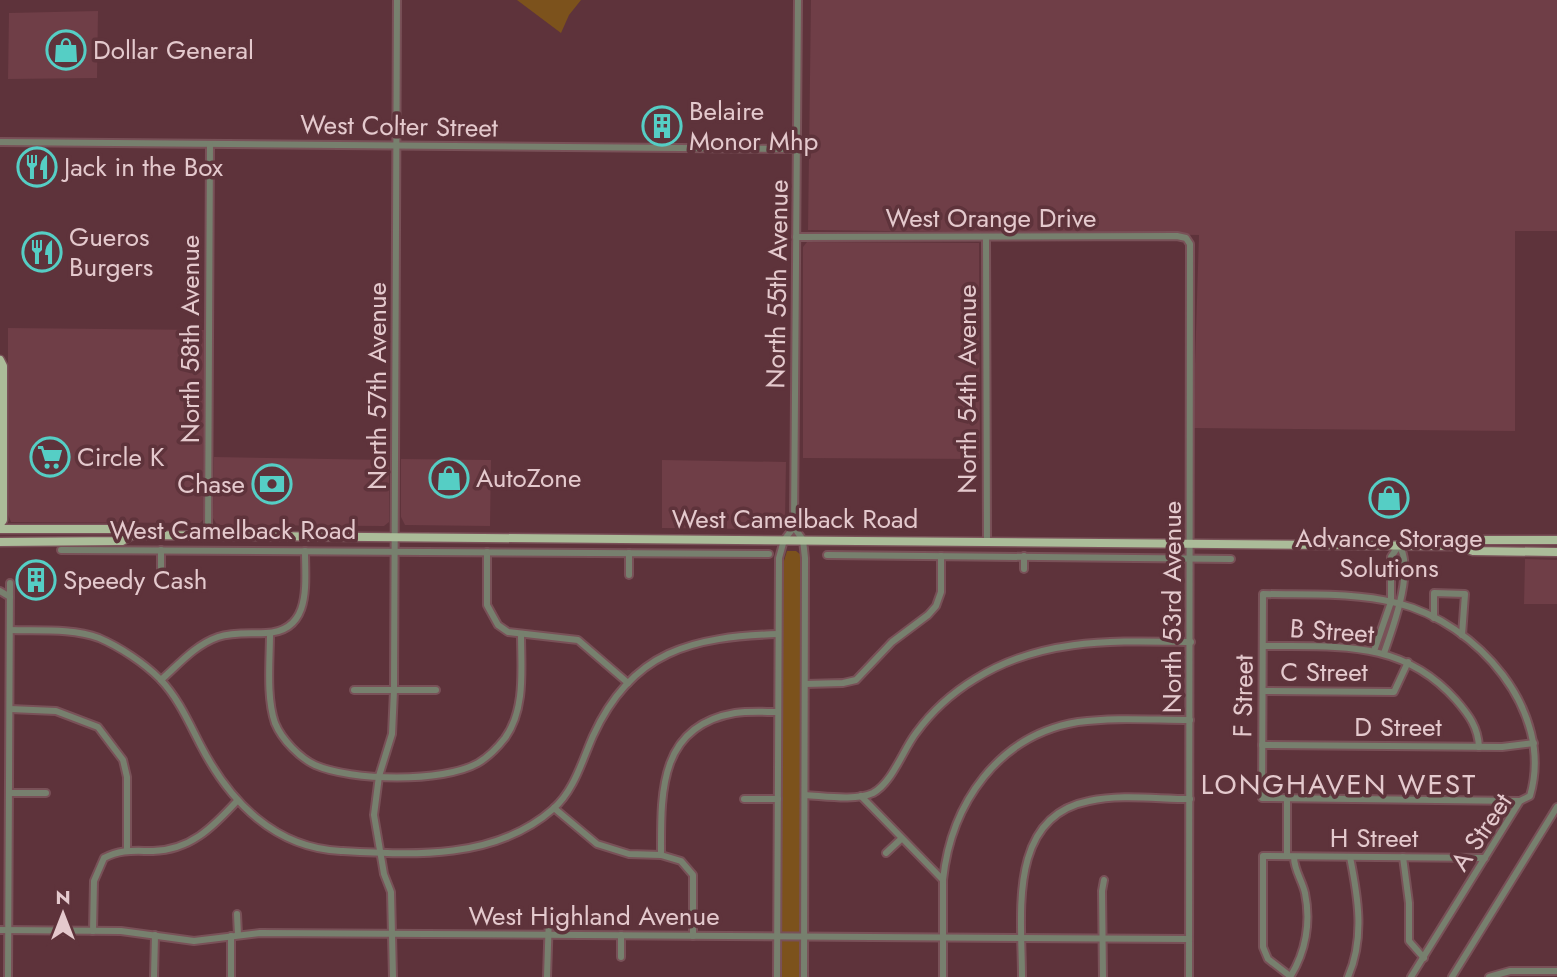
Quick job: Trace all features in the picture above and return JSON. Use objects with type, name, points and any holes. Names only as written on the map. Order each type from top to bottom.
[{"type":"main road","points":[[0,360],[3,366],[4,414],[3,520],[0,526]]},
{"type":"main road","name":"West Camelback Road","points":[[0,526],[120,529],[132,535],[1399,545],[1457,546],[1473,551],[1557,552]]},
{"type":"main road","name":"West Camelback Road","points":[[0,542],[75,546],[122,541],[132,535]]},
{"type":"main road","name":"West Camelback Road","points":[[1457,546],[1473,540],[1557,540]]},
{"type":"street","name":"North 57th Avenue","points":[[393,977],[391,892],[374,825],[379,776],[393,734],[397,0]]},
{"type":"street","name":"North 55th Avenue","points":[[794,527],[798,0]]},
{"type":"street","name":"West Colter Street","points":[[0,142],[797,149]]},
{"type":"street","name":"North 58th Avenue","points":[[208,535],[210,144]]},
{"type":"street","name":"West Orange Drive","points":[[796,237],[1186,238]]},
{"type":"street","name":"North 54th Avenue","points":[[986,237],[987,541]]},
{"type":"street","name":"North 53rd Avenue","points":[[1186,238],[1190,244],[1189,977]]},
{"type":"street","points":[[777,977],[779,558],[784,540],[794,527],[803,540],[804,977]]},
{"type":"street","points":[[1374,651],[1391,602],[1391,557],[1399,545],[1406,556],[1399,603],[1384,653]]},
{"type":"street","name":"West Camelback Road","points":[[61,550],[75,546],[161,550],[769,554]]},
{"type":"street","points":[[161,550],[161,571]]},
{"type":"street","points":[[161,680],[195,649],[215,638],[235,633],[270,633],[284,630],[299,617],[304,602],[305,551]]},
{"type":"street","points":[[487,552],[490,615],[508,632],[578,640],[628,684]]},
{"type":"street","points":[[629,553],[629,575]]},
{"type":"street","name":"West Camelback Road","points":[[827,555],[1231,559]]},
{"type":"street","points":[[805,684],[851,682],[892,642],[936,606],[941,593],[941,556]]},
{"type":"street","points":[[1024,556],[1024,569]]},
{"type":"street","points":[[8,977],[10,583]]},
{"type":"street","points":[[0,590],[10,597]]},
{"type":"street","points":[[1434,618],[1434,593],[1465,594],[1462,635]]},
{"type":"street","name":"A Street","points":[[1263,594],[1352,595],[1399,603],[1434,618],[1462,635],[1512,687],[1522,707],[1534,743],[1530,796],[1520,801],[1411,977]]},
{"type":"street","name":"F Street","points":[[1263,594],[1262,798],[1287,798]]},
{"type":"street","points":[[10,630],[59,631],[98,638],[143,663],[161,680],[185,712],[216,774],[236,802],[263,824],[300,845],[338,851],[435,853],[476,849],[518,832],[554,808],[581,769],[604,715],[628,684],[650,663],[703,640],[778,634]]},
{"type":"street","points":[[270,633],[275,723],[286,739],[299,755],[316,765],[336,771],[379,776],[441,775],[477,764],[494,751],[507,736],[521,694],[522,634]]},
{"type":"street","points":[[886,635],[892,642]]},
{"type":"street","points":[[805,795],[861,796],[883,786],[909,743],[935,710],[962,687],[1002,664],[1036,651],[1072,643],[1191,642]]},
{"type":"street","name":"B Street","points":[[1263,646],[1363,648],[1408,662],[1436,681],[1461,706],[1477,729],[1479,747]]},
{"type":"street","name":"C Street","points":[[1263,691],[1394,692],[1408,662]]},
{"type":"street","points":[[354,690],[436,690]]},
{"type":"street","points":[[10,709],[56,710],[98,727],[123,760],[127,777],[127,850]]},
{"type":"street","points":[[661,855],[661,797],[664,777],[670,758],[690,733],[716,718],[736,713],[778,712]]},
{"type":"street","points":[[943,977],[943,880],[948,843],[967,798],[988,771],[1014,748],[1044,732],[1076,723],[1190,720]]},
{"type":"street","name":"D Street","points":[[1262,746],[1479,747],[1534,743]]},
{"type":"street","points":[[9,793],[46,793]]},
{"type":"street","points":[[861,796],[943,880]]},
{"type":"street","points":[[1290,976],[1301,957],[1307,929],[1305,893],[1291,857],[1287,798],[1520,801]]},
{"type":"street","points":[[744,799],[778,799]]},
{"type":"street","points":[[1021,977],[1022,880],[1026,859],[1035,839],[1054,817],[1076,804],[1099,799],[1190,799]]},
{"type":"street","points":[[93,931],[94,881],[104,858],[127,850],[164,850],[190,843],[213,827],[236,802]]},
{"type":"street","points":[[1452,977],[1557,807]]},
{"type":"street","points":[[554,808],[597,844],[629,854],[661,855],[681,861],[693,875],[693,936]]},
{"type":"street","points":[[886,853],[901,839]]},
{"type":"street","name":"H Street","points":[[1290,976],[1268,959],[1263,947],[1263,856],[1485,858]]},
{"type":"street","points":[[1348,977],[1359,926],[1357,890],[1350,857]]},
{"type":"street","points":[[1403,857],[1409,903],[1409,941],[1423,958]]},
{"type":"street","points":[[1103,977],[1104,880]]},
{"type":"street","points":[[231,977],[237,914]]},
{"type":"street","points":[[547,977],[549,915]]},
{"type":"street","name":"West Highland Avenue","points":[[0,930],[93,931],[155,935],[194,941],[235,936],[394,934],[1189,939]]},
{"type":"street","points":[[155,935],[155,977]]},
{"type":"street","points":[[621,935],[621,957]]},
{"type":"street","points":[[1459,969],[1463,977]]},
{"type":"street","points":[[1489,977],[1510,971],[1557,971]]},
{"type":"shaded area","points":[[517,0],[581,0],[569,15],[561,33]]},
{"type":"shaded area","points":[[811,0],[1557,0],[1557,231],[1515,231],[1515,431],[1193,428],[1199,235],[808,230]]},
{"type":"shaded area","points":[[98,11],[97,78],[8,79],[9,13]]},
{"type":"shaded area","points":[[807,242],[979,243],[980,459],[803,458],[803,247]]},
{"type":"shaded area","points":[[8,328],[205,330],[203,520],[200,523],[11,522],[8,515]]},
{"type":"shaded area","points":[[214,457],[389,460],[389,522],[384,526],[217,525],[213,518]]},
{"type":"shaded area","points":[[401,459],[491,460],[490,526],[405,525],[401,517]]},
{"type":"shaded area","points":[[662,460],[786,462],[785,521],[777,529],[662,528]]},
{"type":"shaded area","points":[[787,551],[796,551],[801,555],[802,574],[800,977],[780,977],[783,564]]},
{"type":"shaded area","points":[[1525,559],[1557,560],[1557,604],[1524,604]]},
{"type":"place","name":"Dollar General","points":[[66,50]]},
{"type":"place","name":"Belaire Monor Mhp","points":[[662,126]]},
{"type":"place","name":"Jack in the Box","points":[[37,167]]},
{"type":"place","name":"Gueros Burgers","points":[[42,252]]},
{"type":"place","name":"Circle K","points":[[50,457]]},
{"type":"place","name":"AutoZone","points":[[449,478]]},
{"type":"place","name":"Chase","points":[[272,484]]},
{"type":"place","name":"Advance Storage Solutions","points":[[1389,498]]},
{"type":"place","name":"Speedy Cash","points":[[36,580]]},
{"type":"district","name":"LONGHAVEN WEST","points":[[1339,784]]}]
